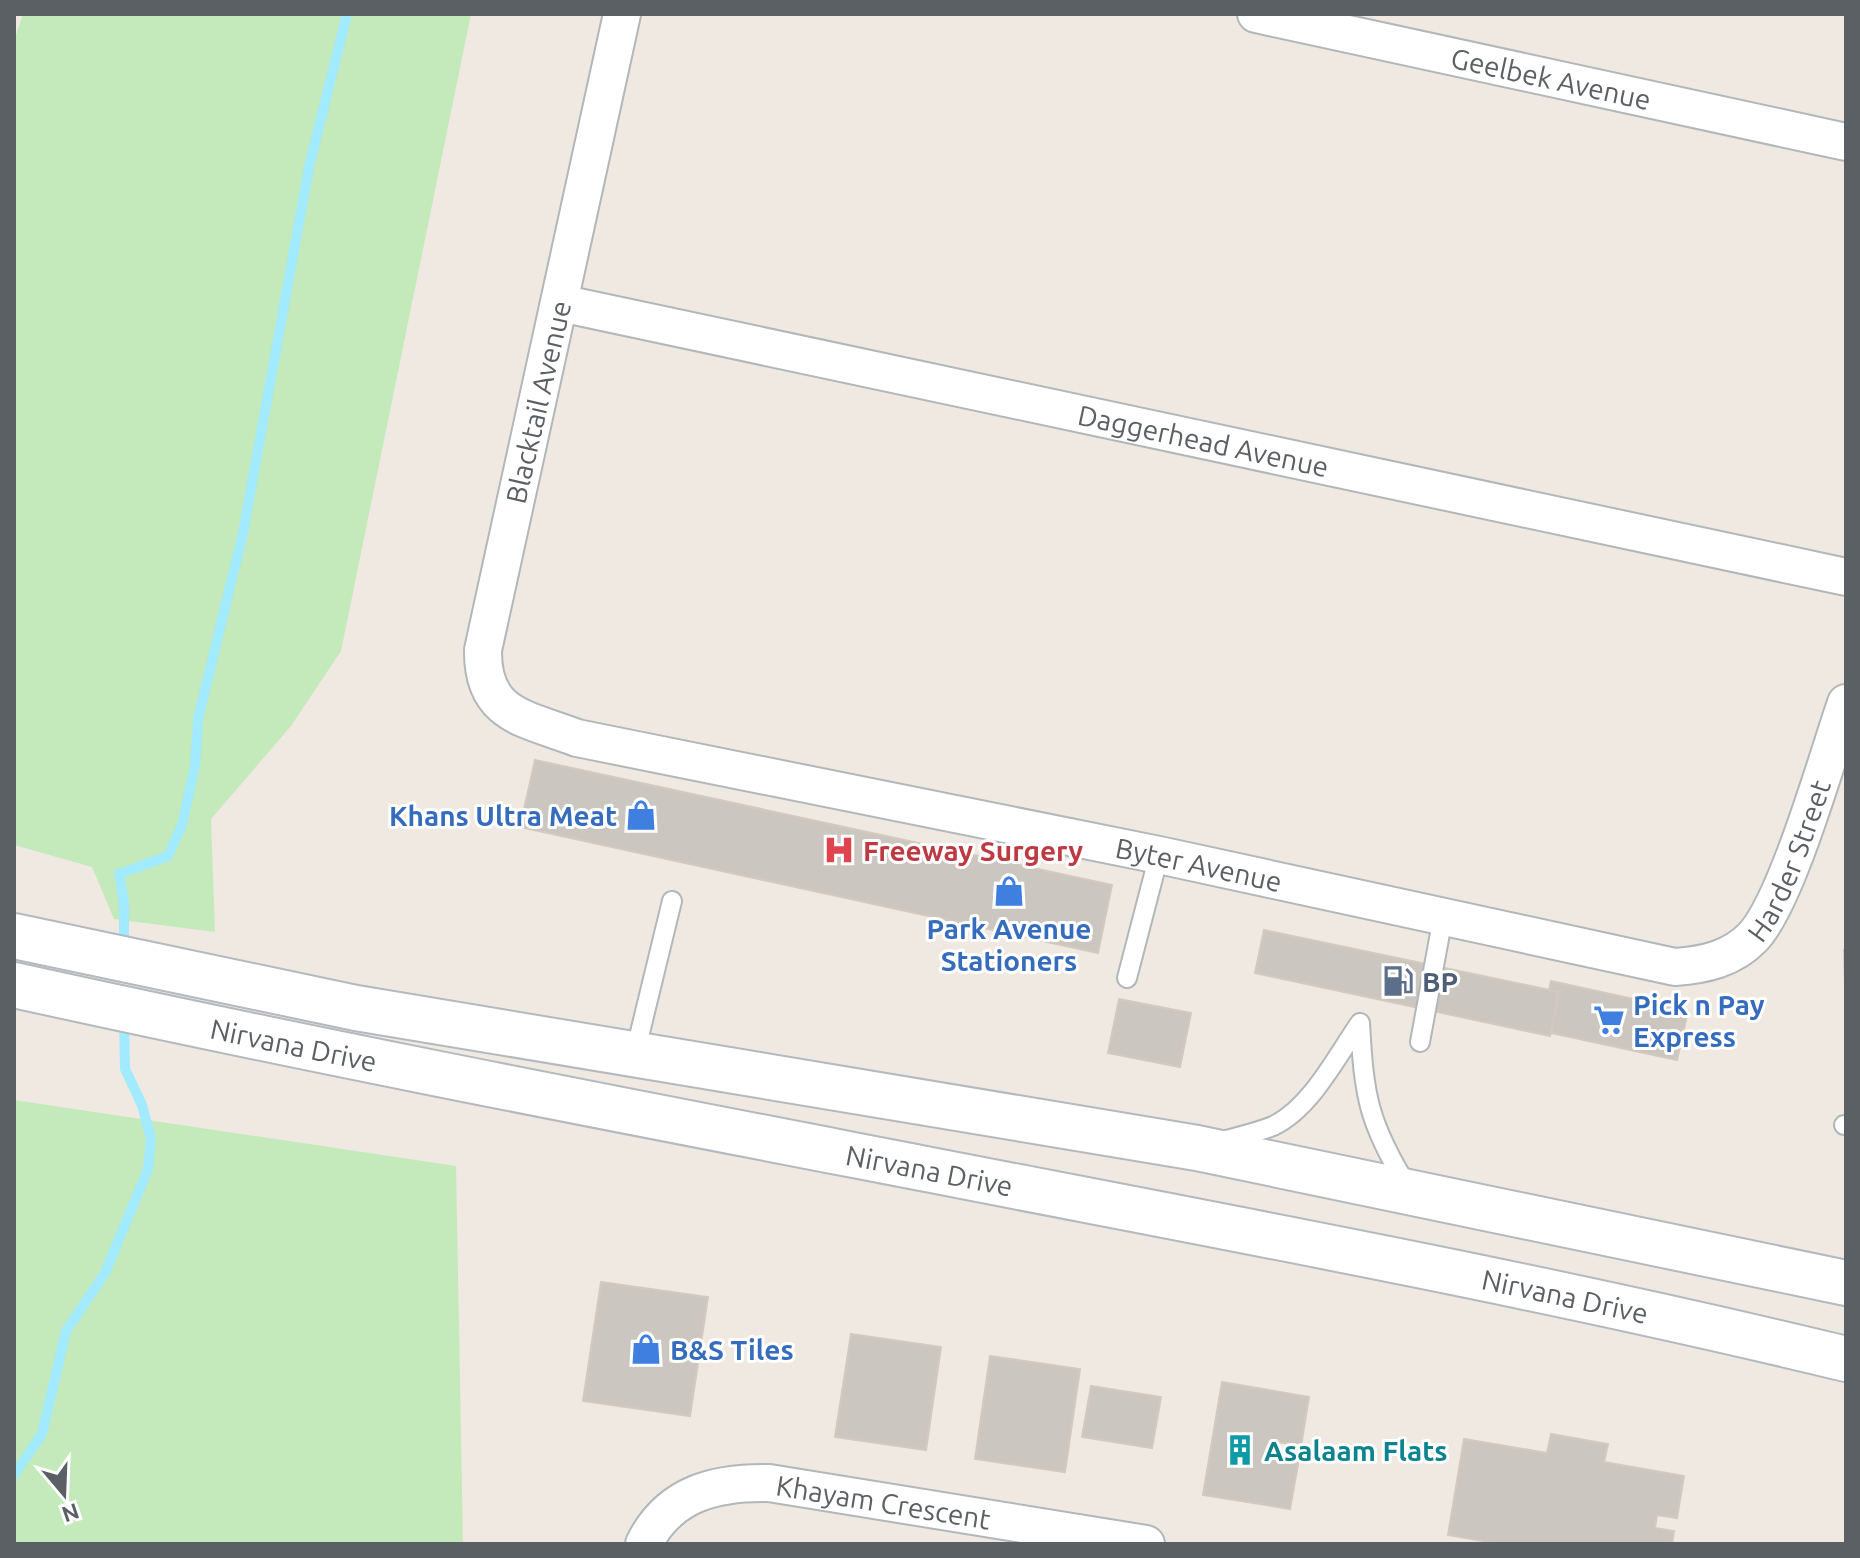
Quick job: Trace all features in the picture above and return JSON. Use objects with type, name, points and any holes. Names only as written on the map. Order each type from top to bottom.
[{"type":"main road","name":"Nirvana Drive","points":[[14,936],[356,1008],[1197,1148],[1846,1283]]},
{"type":"main road","name":"Nirvana Drive","points":[[14,985],[192,1023],[1656,1312],[1846,1359]]},
{"type":"main road","points":[[14,995],[105,1005]]},
{"type":"street","name":"Blacktail Avenue","points":[[577,738],[512,713],[487,688],[483,670],[492,604],[622,14]]},
{"type":"street","name":"Geelbek Avenue","points":[[1256,14],[1846,142]]},
{"type":"street","name":"Daggerhead Avenue","points":[[560,303],[1846,577]]},
{"type":"street","name":"Harder Street","points":[[1724,957],[1755,935],[1771,909],[1846,703]]},
{"type":"street","name":"Byter Avenue","points":[[577,738],[1159,855],[1675,967],[1700,965],[1724,957]]},
{"type":"street","name":"Khayam Crescent","points":[[644,1544],[661,1516],[682,1499],[708,1488],[736,1483],[769,1483],[1000,1532],[1146,1544]]},
{"type":"lane","points":[[1127,978],[1159,855]]},
{"type":"lane","points":[[635,1053],[672,901]]},
{"type":"lane","points":[[1420,1042],[1443,917]]},
{"type":"lane","points":[[1197,1148],[1275,1125],[1317,1084],[1360,1023],[1364,1087],[1379,1139],[1411,1191]]},
{"type":"green space","points":[[23,14],[471,14],[341,651],[291,726],[211,819],[215,932],[114,919],[92,867],[14,845],[14,41]]},
{"type":"green space","points":[[14,1100],[456,1166],[463,1544],[14,1544]]},
{"type":"building","points":[[535,760],[1112,885],[1098,953],[520,827]]},
{"type":"building","points":[[1264,930],[1559,992],[1550,1036],[1255,973]]},
{"type":"building","points":[[1844,950],[1846,950],[1846,1019]]},
{"type":"building","points":[[1551,981],[1688,1011],[1677,1060],[1551,1033],[1559,992],[1549,990]]},
{"type":"building","points":[[1119,999],[1191,1013],[1180,1067],[1108,1053]]},
{"type":"building","name":"B&S Tiles","points":[[601,1282],[708,1297],[690,1416],[583,1401]]},
{"type":"building","points":[[851,1334],[941,1347],[926,1450],[835,1437]]},
{"type":"building","points":[[990,1356],[1080,1369],[1065,1472],[975,1459]]},
{"type":"building","name":"Asalaam Flats","points":[[1222,1382],[1309,1397],[1301,1446],[1272,1441],[1270,1455],[1299,1459],[1290,1509],[1203,1495]]},
{"type":"building","points":[[1091,1386],[1161,1397],[1152,1448],[1082,1437]]},
{"type":"building","points":[[1551,1434],[1608,1444],[1604,1462],[1684,1476],[1677,1518],[1657,1515],[1655,1528],[1674,1531],[1672,1544],[1500,1544],[1448,1535],[1464,1439],[1547,1453]]},
{"type":"waterway","points":[[124,947],[124,903],[119,874],[168,856],[182,825],[195,766],[198,719],[243,533],[309,167],[347,14]]},
{"type":"waterway","points":[[14,1475],[42,1434],[66,1331],[105,1273],[148,1169],[151,1139],[142,1105],[125,1069],[124,1019]]},
{"type":"place","name":"Khans Ultra Meat","points":[[641,815]]},
{"type":"place","name":"Freeway Surgery","points":[[839,850]]},
{"type":"place","name":"Park Avenue Stationers","points":[[1009,891]]},
{"type":"place","name":"BP","points":[[1398,981]]},
{"type":"place","name":"Pick n Pay Express","points":[[1609,1020]]},
{"type":"place","name":"B&S Tiles","points":[[646,1349]]},
{"type":"place","name":"Asalaam Flats","points":[[1240,1450]]}]
